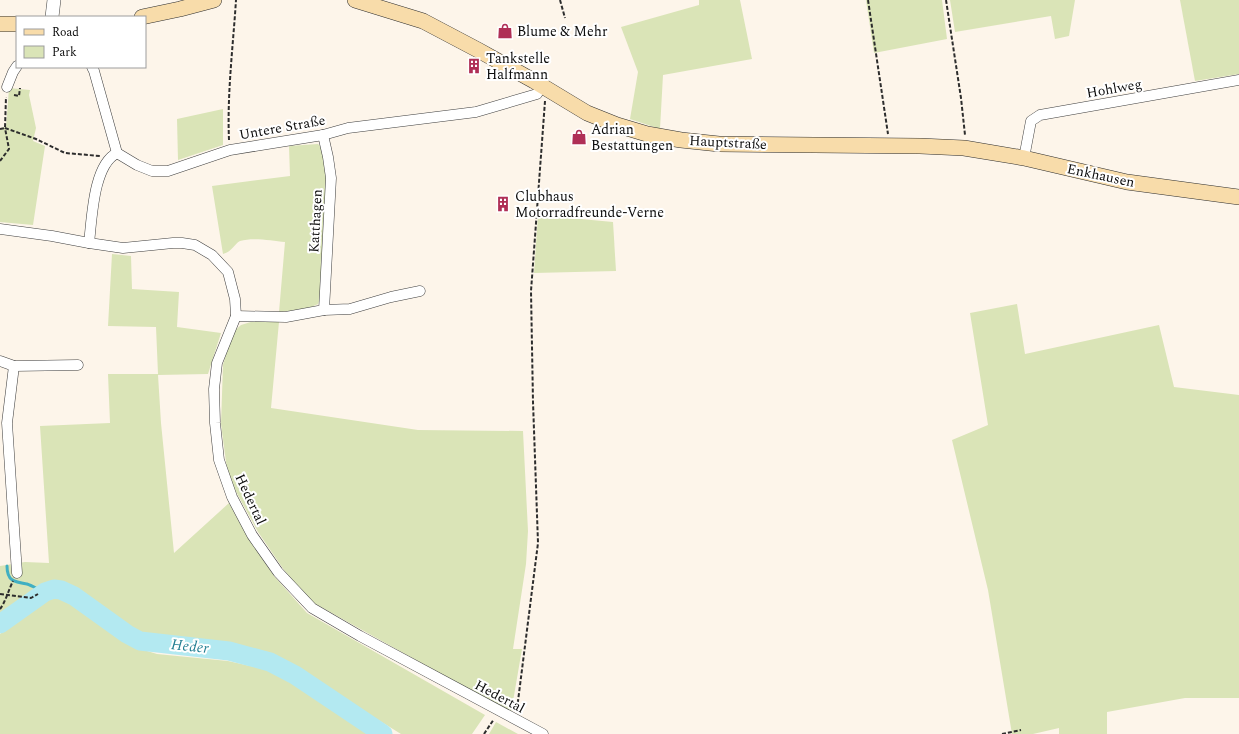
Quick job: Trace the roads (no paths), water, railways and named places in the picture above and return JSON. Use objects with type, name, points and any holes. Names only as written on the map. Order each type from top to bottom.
[{"type":"main road","points":[[146,16],[214,0]]},
{"type":"main road","name":"Hauptstraße","points":[[355,0],[423,21],[478,50],[539,90],[611,123],[647,134],[681,140],[726,144],[890,145],[965,148]]},
{"type":"main road","points":[[0,24],[16,24]]},
{"type":"main road","name":"Enkhausen","points":[[965,148],[1024,158],[1126,182],[1239,197]]},
{"type":"street","points":[[52,16],[54,0]]},
{"type":"street","points":[[7,87],[16,68]]},
{"type":"street","points":[[89,243],[92,213],[102,168],[114,155],[92,68]]},
{"type":"street","name":"Hohlweg","points":[[1024,158],[1031,121],[1040,115],[1239,80]]},
{"type":"street","name":"Untere Straße","points":[[114,155],[137,166],[152,171],[168,171],[230,150],[323,135],[348,128],[476,112],[539,90]]},
{"type":"street","name":"Katthagen","points":[[323,135],[331,178],[324,310]]},
{"type":"street","name":"Hedertal","points":[[0,229],[123,248],[172,243],[195,245],[212,255],[228,272],[236,299],[236,316],[217,363],[214,389],[215,423],[219,460],[232,497],[252,535],[278,572],[312,608],[360,636],[543,734]]},
{"type":"street","points":[[236,316],[286,317],[324,310],[350,309],[391,297],[420,291]]},
{"type":"street","points":[[0,361],[14,366],[78,365]]},
{"type":"street","points":[[14,366],[7,423],[17,573]]},
{"type":"waterway","points":[[7,566],[8,575],[12,580],[27,584],[45,592]]},
{"type":"waterway","name":"Heder","points":[[0,624],[45,592],[54,589],[61,590],[74,596],[127,634],[140,641],[229,651],[270,662],[295,675],[383,734]]},
{"type":"place","name":"Blume & Mehr","points":[[505,31]]},
{"type":"place","name":"Tankstelle Halfmann","points":[[474,66]]},
{"type":"place","name":"Adrian Bestattungen","points":[[579,137]]},
{"type":"place","name":"Clubhaus Motorradfreunde-Verne","points":[[503,204]]}]
